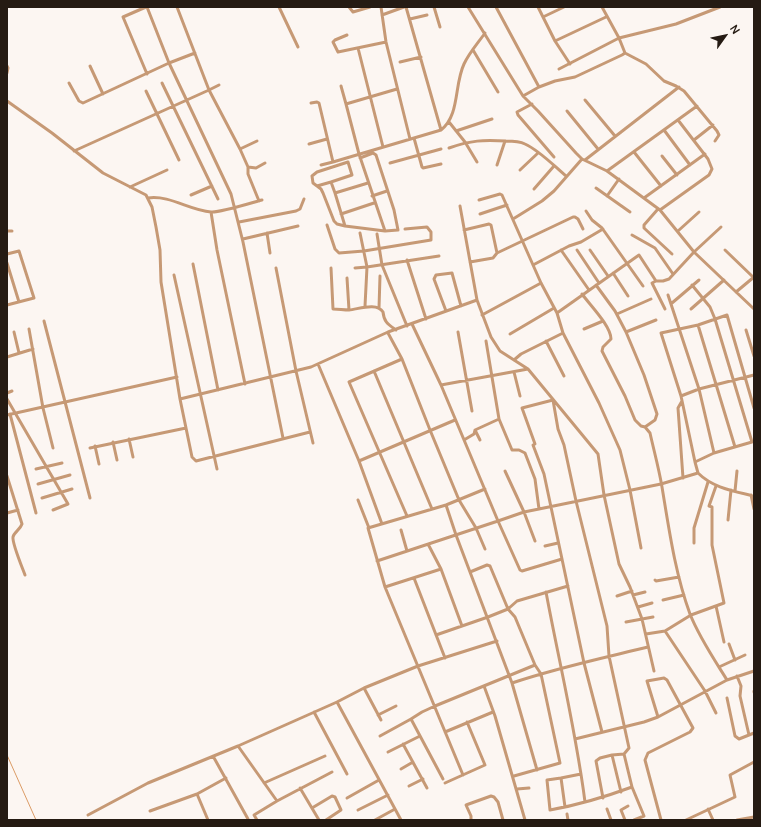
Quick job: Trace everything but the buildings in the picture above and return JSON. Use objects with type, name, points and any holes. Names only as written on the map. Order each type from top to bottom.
[{"type":"street","points":[[147,74],[123,17],[146,7],[169,63],[226,180],[235,207],[243,239],[283,438]]},
{"type":"street","points":[[148,198],[169,200],[211,212],[260,201],[248,174],[248,167],[240,149],[209,90],[177,7]]},
{"type":"street","points":[[279,7],[298,47]]},
{"type":"street","points":[[349,7],[354,12],[370,7]]},
{"type":"street","points":[[380,7],[397,90],[421,165],[423,168],[441,164]]},
{"type":"street","points":[[382,15],[405,7],[410,19],[441,130]]},
{"type":"street","points":[[434,7],[440,27]]},
{"type":"street","points":[[468,7],[523,96],[576,153],[618,179],[659,209],[694,252],[754,309]]},
{"type":"street","points":[[496,7],[539,87]]},
{"type":"street","points":[[538,7],[555,41],[570,64]]},
{"type":"street","points":[[543,16],[564,7]]},
{"type":"street","points":[[602,7],[606,17],[619,38],[625,53],[646,64],[664,81],[679,87],[684,91],[719,135],[715,141]]},
{"type":"street","points":[[559,69],[619,38],[676,24],[720,7]]},
{"type":"street","points":[[410,19],[427,15]]},
{"type":"street","points":[[555,41],[606,17]]},
{"type":"street","points":[[359,156],[383,147],[441,130],[452,117],[464,62],[485,33]]},
{"type":"street","points":[[347,35],[333,42],[336,51],[339,53],[386,42]]},
{"type":"street","points":[[358,48],[383,147]]},
{"type":"street","points":[[473,50],[498,92]]},
{"type":"street","points":[[69,83],[83,103],[169,63],[195,53]]},
{"type":"street","points":[[523,96],[539,87],[555,81],[575,77],[625,53]]},
{"type":"street","points":[[400,62],[420,57]]},
{"type":"street","points":[[7,66],[7,73]]},
{"type":"street","points":[[90,66],[103,94]]},
{"type":"street","points":[[162,83],[218,199]]},
{"type":"street","points":[[74,151],[219,85]]},
{"type":"street","points":[[341,86],[359,156],[374,203],[376,203],[385,231]]},
{"type":"street","points":[[513,219],[542,201],[554,191],[566,176],[584,159],[679,87]]},
{"type":"street","points":[[346,104],[397,90]]},
{"type":"street","points":[[146,91],[158,113],[179,160]]},
{"type":"street","points":[[585,100],[615,136]]},
{"type":"street","points":[[7,101],[103,173],[146,195],[148,198],[152,207],[160,250],[161,282],[180,399],[192,457],[194,460],[196,461],[310,432]]},
{"type":"street","points":[[311,103],[319,103],[333,162]]},
{"type":"street","points":[[532,104],[517,112],[518,115],[554,157]]},
{"type":"street","points":[[606,171],[697,106]]},
{"type":"street","points":[[567,110],[598,149]]},
{"type":"street","points":[[456,131],[492,119]]},
{"type":"street","points":[[672,254],[644,228],[644,225],[659,209],[709,175],[712,169],[705,154],[678,120]]},
{"type":"street","points":[[449,122],[465,142],[477,162]]},
{"type":"street","points":[[694,140],[713,126]]},
{"type":"street","points":[[664,130],[690,165]]},
{"type":"street","points":[[309,144],[327,139]]},
{"type":"street","points":[[449,148],[465,142],[487,140],[524,143],[566,176]]},
{"type":"street","points":[[240,149],[257,141]]},
{"type":"street","points":[[497,165],[505,141]]},
{"type":"street","points":[[390,164],[441,149]]},
{"type":"street","points":[[634,152],[661,186]]},
{"type":"street","points":[[520,170],[538,153]]},
{"type":"street","points":[[318,186],[352,175],[348,162],[312,176],[313,183],[321,189],[323,193],[334,221],[337,224],[345,226],[385,231],[398,230],[394,210],[375,154],[359,156],[322,165]]},
{"type":"street","points":[[644,198],[705,154]]},
{"type":"street","points":[[662,156],[676,175]]},
{"type":"street","points":[[248,167],[256,168],[265,163]]},
{"type":"street","points":[[534,189],[554,166]]},
{"type":"street","points":[[130,187],[168,170]]},
{"type":"street","points":[[607,196],[618,179]]},
{"type":"street","points":[[331,182],[345,226]]},
{"type":"street","points":[[335,193],[368,183]]},
{"type":"street","points":[[191,195],[212,186]]},
{"type":"street","points":[[596,188],[630,212]]},
{"type":"street","points":[[372,196],[387,191]]},
{"type":"street","points":[[479,200],[500,194],[507,205],[541,283],[557,313],[563,333],[599,403],[620,450],[630,490],[641,548]]},
{"type":"street","points":[[239,222],[296,211],[300,209],[304,199]]},
{"type":"street","points":[[341,214],[374,203]]},
{"type":"street","points":[[480,214],[507,205]]},
{"type":"street","points":[[460,206],[478,300],[491,337],[500,351],[528,369],[598,454],[604,495],[619,564],[642,619],[654,671]]},
{"type":"street","points":[[586,211],[592,220],[603,229],[643,286]]},
{"type":"street","points":[[211,212],[217,250],[245,384]]},
{"type":"street","points":[[678,231],[699,212]]},
{"type":"street","points":[[470,262],[493,258],[497,253],[573,217],[578,219],[584,229]]},
{"type":"street","points":[[464,230],[489,224],[491,225],[497,253]]},
{"type":"street","points":[[327,225],[336,252],[343,254],[431,240],[431,232],[427,227],[405,229]]},
{"type":"street","points":[[243,239],[298,226]]},
{"type":"street","points":[[665,309],[652,283],[656,280],[666,280],[720,227]]},
{"type":"street","points":[[533,265],[569,246],[581,242],[603,229]]},
{"type":"street","points":[[7,231],[12,231]]},
{"type":"street","points":[[267,233],[270,253]]},
{"type":"street","points":[[360,233],[367,267],[365,306]]},
{"type":"street","points":[[377,234],[382,265],[407,326]]},
{"type":"street","points":[[632,235],[655,248],[673,274]]},
{"type":"street","points":[[561,250],[589,290]]},
{"type":"street","points":[[577,250],[617,314],[644,375],[657,414],[655,420],[645,427]]},
{"type":"street","points":[[590,250],[608,276]]},
{"type":"street","points":[[725,250],[754,277],[736,292]]},
{"type":"street","points":[[7,254],[18,251],[34,298],[7,305]]},
{"type":"street","points":[[557,313],[638,255],[656,280]]},
{"type":"street","points":[[355,268],[439,256]]},
{"type":"street","points":[[407,260],[426,319]]},
{"type":"street","points":[[7,263],[20,302]]},
{"type":"street","points":[[193,264],[218,390]]},
{"type":"street","points":[[276,268],[296,371],[313,442]]},
{"type":"street","points":[[331,268],[333,309],[349,310],[365,306],[379,308],[383,312],[386,323],[396,330]]},
{"type":"street","points":[[446,311],[434,279],[436,275],[452,273],[461,306]]},
{"type":"street","points":[[613,273],[628,296]]},
{"type":"street","points":[[174,275],[217,469]]},
{"type":"street","points":[[379,308],[380,276]]},
{"type":"street","points":[[347,278],[349,310]]},
{"type":"street","points":[[672,303],[699,280]]},
{"type":"street","points":[[691,309],[724,280]]},
{"type":"street","points":[[482,315],[541,283]]},
{"type":"street","points":[[692,285],[710,307],[715,319],[752,442],[714,453],[696,462]]},
{"type":"street","points":[[582,294],[603,321],[611,336],[611,339],[602,347],[602,351],[625,396],[635,420],[641,426],[645,427],[650,433],[661,484],[671,543],[684,595],[691,615],[703,640],[727,680]]},
{"type":"street","points":[[668,296],[672,303],[699,389],[714,453]]},
{"type":"street","points":[[617,314],[651,299]]},
{"type":"street","points":[[180,399],[245,384],[318,364],[388,333],[478,300]]},
{"type":"street","points":[[510,334],[554,308]]},
{"type":"street","points":[[754,408],[746,376],[727,315],[660,333],[682,398],[698,473],[708,482],[716,486],[752,496],[754,509]]},
{"type":"street","points":[[626,332],[656,320]]},
{"type":"street","points":[[44,321],[90,498]]},
{"type":"street","points":[[584,330],[603,321]]},
{"type":"street","points":[[412,324],[441,385],[520,570],[522,571],[562,559]]},
{"type":"street","points":[[698,324],[735,447]]},
{"type":"street","points":[[29,329],[43,408],[53,448]]},
{"type":"street","points":[[746,330],[754,356]]},
{"type":"street","points":[[14,332],[19,353]]},
{"type":"street","points":[[458,332],[472,411]]},
{"type":"street","points":[[388,333],[402,359],[459,500],[476,528],[485,549]]},
{"type":"street","points":[[514,360],[521,354],[563,333]]},
{"type":"street","points":[[486,341],[499,419],[512,450],[519,450],[525,453],[535,479],[539,509]]},
{"type":"street","points":[[546,342],[564,376]]},
{"type":"street","points":[[7,357],[32,349]]},
{"type":"street","points":[[402,359],[349,382],[407,516]]},
{"type":"street","points":[[318,364],[359,460],[382,524]]},
{"type":"street","points":[[441,385],[528,369]]},
{"type":"street","points":[[374,371],[432,509]]},
{"type":"street","points":[[514,372],[520,396]]},
{"type":"street","points":[[683,478],[678,408],[682,398],[699,389],[754,375]]},
{"type":"street","points":[[36,514],[9,415],[177,377]]},
{"type":"street","points":[[7,393],[12,391]]},
{"type":"street","points":[[7,399],[68,504],[53,510]]},
{"type":"street","points":[[553,399],[558,429],[564,445],[576,501],[607,626],[609,656],[629,748],[624,754],[612,755],[600,758],[596,761],[604,798]]},
{"type":"street","points":[[553,399],[522,408],[535,444],[533,445],[544,474],[584,663],[602,732]]},
{"type":"street","points":[[464,440],[474,434],[475,430],[499,419]]},
{"type":"street","points":[[359,460],[455,420]]},
{"type":"street","points":[[90,448],[186,428]]},
{"type":"street","points":[[475,430],[480,440]]},
{"type":"street","points":[[129,439],[133,456]]},
{"type":"street","points":[[113,442],[117,460]]},
{"type":"street","points":[[95,446],[99,464]]},
{"type":"street","points":[[36,469],[62,463]]},
{"type":"street","points":[[505,470],[535,541]]},
{"type":"street","points":[[728,520],[737,472]]},
{"type":"street","points":[[377,560],[524,512],[661,484],[698,473]]},
{"type":"street","points":[[38,484],[70,475]]},
{"type":"street","points":[[7,476],[22,524],[15,533],[13,539],[25,575]]},
{"type":"street","points":[[694,543],[694,528],[708,482]]},
{"type":"street","points":[[646,634],[665,632],[691,615],[724,603],[712,545],[711,522],[713,513],[712,508],[709,506],[716,486]]},
{"type":"street","points":[[42,498],[72,488]]},
{"type":"street","points":[[369,528],[446,505],[485,489]]},
{"type":"street","points":[[358,500],[369,528],[385,587],[463,775]]},
{"type":"street","points":[[446,505],[512,683],[537,770]]},
{"type":"street","points":[[7,513],[18,510]]},
{"type":"street","points":[[400,530],[407,551]]},
{"type":"street","points":[[545,546],[558,543]]},
{"type":"street","points":[[428,544],[441,569],[462,626]]},
{"type":"street","points":[[470,572],[490,566],[508,609],[515,617],[540,674],[560,762],[514,776]]},
{"type":"street","points":[[385,587],[441,569]]},
{"type":"street","points":[[655,580],[679,577]]},
{"type":"street","points":[[414,578],[445,658]]},
{"type":"street","points":[[436,635],[488,618],[508,609],[517,601],[568,586]]},
{"type":"street","points":[[546,592],[575,739],[585,802]]},
{"type":"street","points":[[617,596],[645,592]]},
{"type":"street","points":[[663,600],[684,595]]},
{"type":"street","points":[[638,607],[652,603]]},
{"type":"street","points":[[716,606],[724,642]]},
{"type":"street","points":[[626,622],[653,617]]},
{"type":"street","points":[[665,632],[705,691],[716,713]]},
{"type":"street","points":[[88,815],[148,783],[238,746],[338,702],[364,688],[418,666],[496,641]]},
{"type":"street","points":[[729,644],[735,660]]},
{"type":"street","points":[[512,683],[560,668],[648,647]]},
{"type":"street","points":[[719,667],[745,655]]},
{"type":"street","points":[[380,736],[435,706],[536,665]]},
{"type":"street","points":[[575,739],[658,717],[727,680],[754,671]]},
{"type":"street","points":[[737,676],[741,686],[740,696],[749,735]]},
{"type":"street","points":[[658,717],[647,681],[664,678],[667,680],[693,726],[690,732],[648,753],[645,757],[661,820]]},
{"type":"street","points":[[484,686],[514,776],[525,820]]},
{"type":"street","points":[[364,688],[381,720]]},
{"type":"street","points":[[727,698],[735,736],[739,739],[754,733]]},
{"type":"street","points":[[338,702],[401,820]]},
{"type":"street","points":[[378,715],[396,706]]},
{"type":"street","points":[[314,712],[347,774]]},
{"type":"street","points":[[445,732],[493,712]]},
{"type":"street","points":[[411,719],[444,781],[463,775],[485,765],[467,722]]},
{"type":"street","points":[[388,752],[420,736]]},
{"type":"street","points":[[403,744],[427,788]]},
{"type":"street","points":[[238,746],[277,801]]},
{"type":"street","points":[[624,754],[632,787],[644,816],[634,820]]},
{"type":"street","points":[[612,755],[621,792]]},
{"type":"street","points":[[213,756],[248,820],[277,801],[332,772]]},
{"type":"street","points":[[264,783],[325,756]]},
{"type":"street","points":[[401,769],[413,762]]},
{"type":"street","points":[[686,820],[735,797],[730,775],[754,762]]},
{"type":"street","points":[[581,774],[546,780],[550,810],[604,798],[632,787]]},
{"type":"street","points":[[150,811],[197,794],[226,778]]},
{"type":"street","points":[[561,778],[565,807]]},
{"type":"street","points":[[409,786],[422,779]]},
{"type":"street","points":[[347,798],[379,780]]},
{"type":"street","points":[[300,788],[319,820]]},
{"type":"street","points":[[517,789],[529,788]]},
{"type":"street","points":[[197,794],[208,820]]},
{"type":"street","points":[[358,810],[388,795]]},
{"type":"street","points":[[312,808],[332,796],[335,797],[341,810],[326,820]]},
{"type":"street","points":[[471,820],[471,816],[466,805],[491,796],[494,796],[498,802],[503,820]]},
{"type":"street","points":[[625,820],[621,810],[628,806]]},
{"type":"street","points":[[375,820],[395,809]]},
{"type":"street","points":[[607,809],[611,820]]},
{"type":"street","points":[[708,809],[713,820]]},
{"type":"street","points":[[567,814],[568,820]]},
{"type":"street","points":[[254,815],[257,820]]},
{"type":"street","points":[[737,820],[754,816]]},
{"type":"waterway","points":[[7,755],[36,820]]}]
